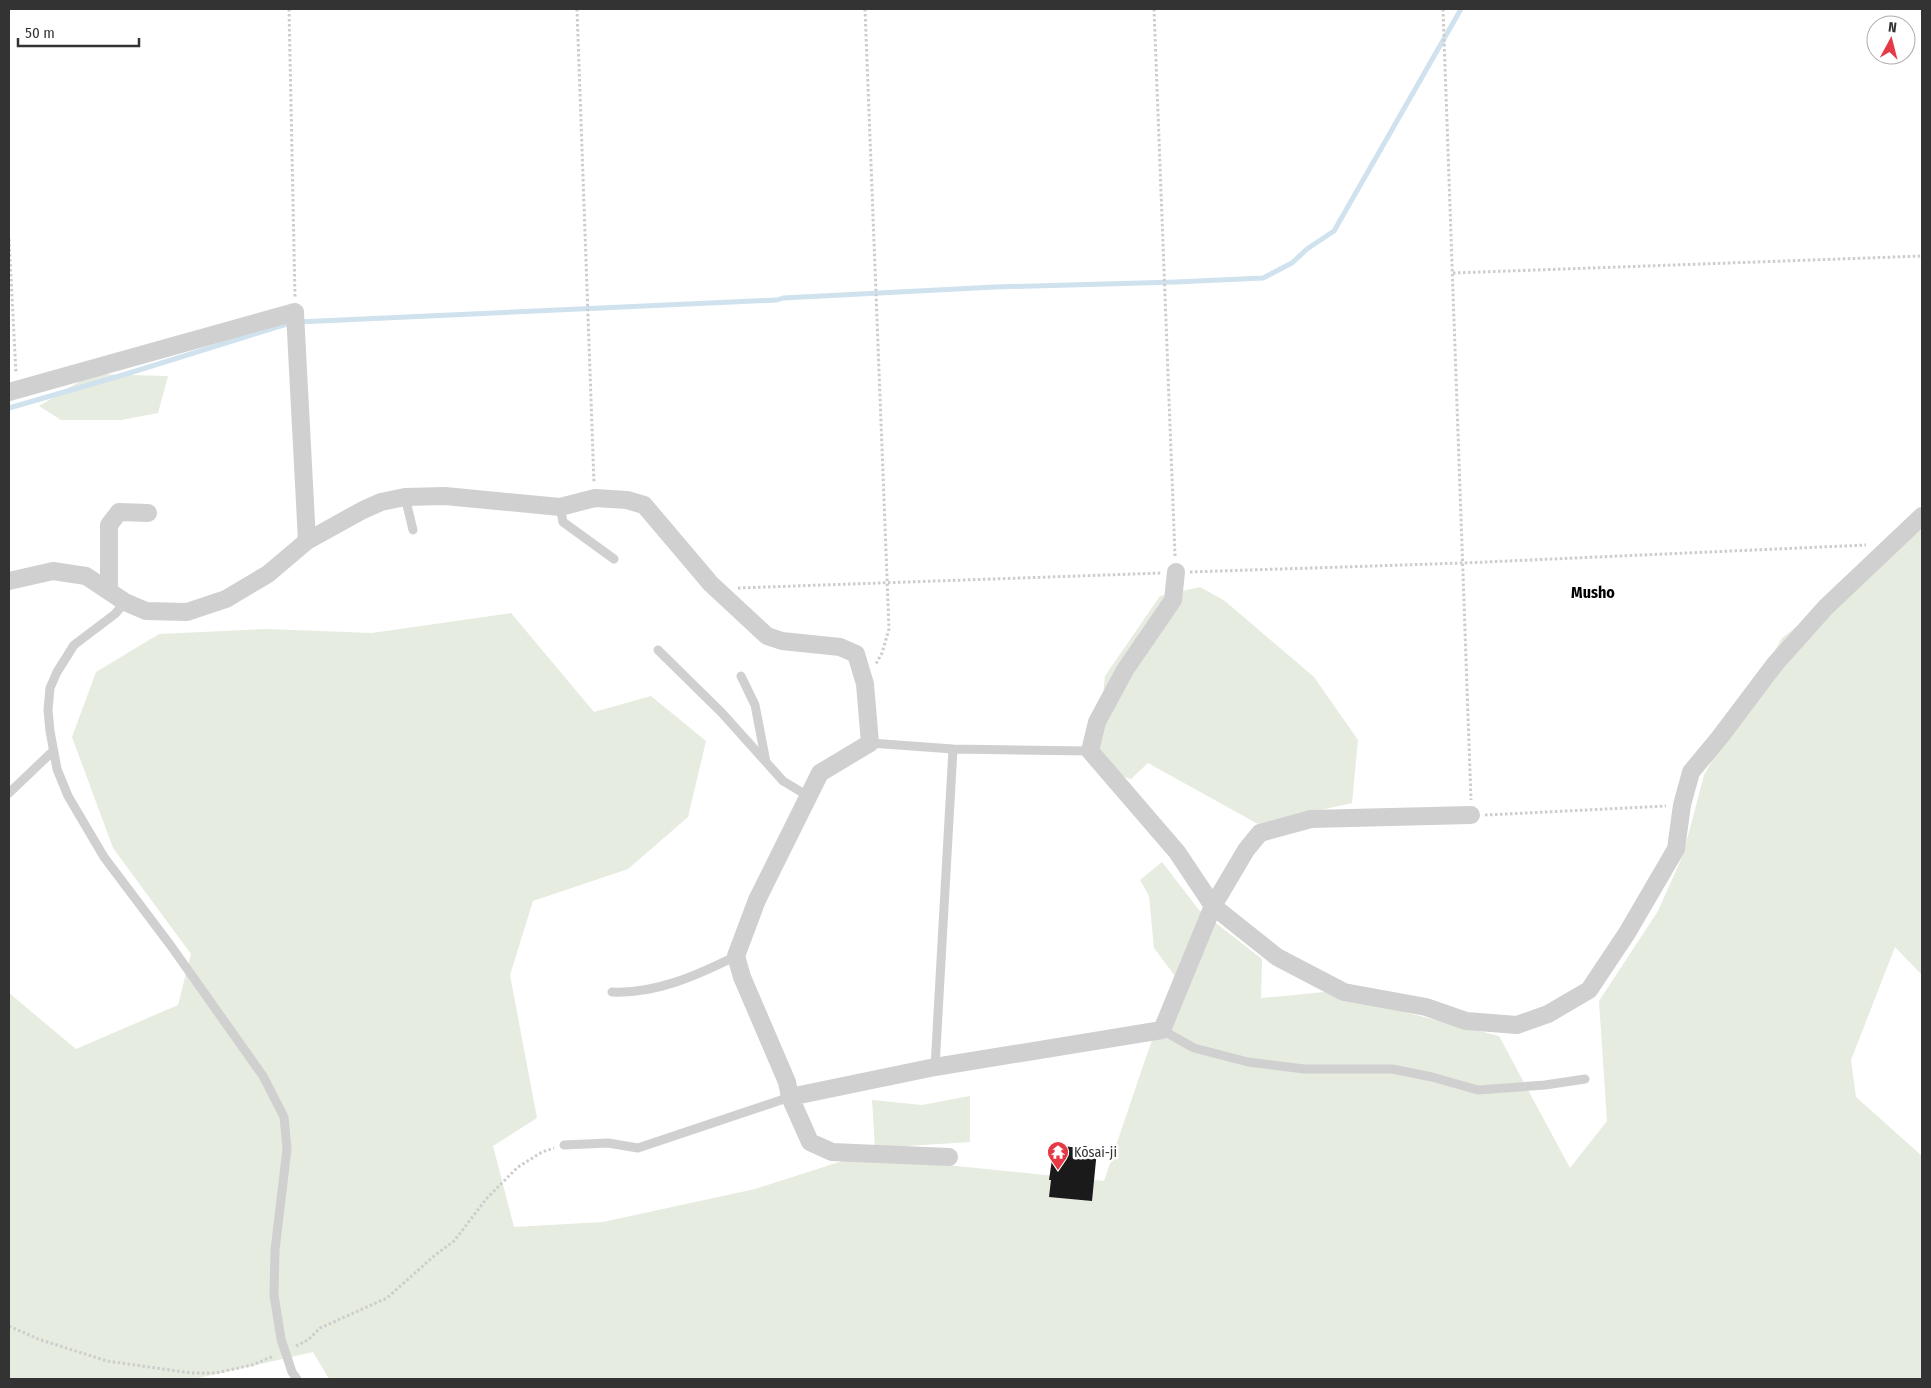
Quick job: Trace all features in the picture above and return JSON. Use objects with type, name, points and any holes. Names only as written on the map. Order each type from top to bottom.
[{"type":"street","points":[[13,391],[295,317],[308,541]]},
{"type":"street","points":[[9,581],[54,571],[86,576],[125,602],[146,611],[187,612],[226,599],[268,574],[308,541],[381,502],[406,497],[445,496],[560,507],[595,498],[627,500],[644,505],[715,588],[767,636],[782,642],[840,647],[856,654],[865,684],[870,743],[820,773],[757,900],[736,956],[742,978],[787,1082],[790,1096],[810,1142],[832,1152],[949,1157]]},
{"type":"street","points":[[109,591],[109,525],[118,512],[148,512]]},
{"type":"street","points":[[1176,572],[1173,600],[1120,678],[1097,722],[1090,751],[1177,852],[1213,906],[1276,957],[1344,992],[1426,1007],[1466,1021],[1517,1025],[1548,1014],[1589,990],[1627,933],[1676,849],[1682,805],[1690,772],[1720,737],[1775,664],[1826,607],[1922,516]]},
{"type":"street","points":[[790,1096],[936,1067],[1162,1030],[1213,906],[1246,850],[1260,833],[1312,819],[1472,815]]},
{"type":"lane","points":[[406,497],[413,530]]},
{"type":"lane","points":[[560,507],[564,522],[614,559]]},
{"type":"lane","points":[[125,602],[115,614],[74,646],[57,672],[50,688],[48,710],[57,769],[68,796],[104,857],[171,946],[263,1076],[284,1117],[287,1149],[275,1250],[274,1295],[281,1339],[297,1379]]},
{"type":"lane","points":[[658,650],[722,713],[783,781],[808,796]]},
{"type":"lane","points":[[741,676],[755,705],[766,762]]},
{"type":"lane","points":[[870,743],[953,749],[1090,751]]},
{"type":"lane","points":[[936,1067],[953,749]]},
{"type":"lane","points":[[9,793],[53,750]]},
{"type":"lane","points":[[612,992],[665,985],[700,974],[736,956]]},
{"type":"lane","points":[[1162,1030],[1194,1048],[1248,1062],[1304,1069],[1392,1069],[1432,1077],[1478,1090],[1546,1085],[1585,1079]]},
{"type":"lane","points":[[564,1145],[608,1143],[638,1148],[790,1096]]},
{"type":"path","points":[[289,9],[295,317]]},
{"type":"path","points":[[577,9],[595,498]]},
{"type":"path","points":[[865,9],[889,629],[882,653],[865,684]]},
{"type":"path","points":[[1154,9],[1176,572]]},
{"type":"path","points":[[1443,9],[1454,273],[1472,815],[1682,805]]},
{"type":"path","points":[[9,240],[13,391]]},
{"type":"path","points":[[1454,273],[1922,256]]},
{"type":"path","points":[[715,588],[1463,563],[1892,544]]},
{"type":"path","points":[[9,1326],[38,1339],[107,1362],[191,1373],[216,1373],[252,1365],[308,1340],[320,1328],[387,1298],[434,1256],[454,1241],[487,1198],[518,1167],[542,1152],[564,1145]]},
{"type":"shaded area","points":[[92,374],[168,376],[158,413],[121,420],[61,420],[39,406]]},
{"type":"shaded area","points":[[1922,529],[1922,975],[1895,947],[1851,1060],[1856,1097],[1922,1156],[1922,1379],[329,1379],[313,1352],[194,1379],[9,1379],[9,993],[76,1049],[178,1005],[191,954],[113,848],[72,737],[96,672],[159,634],[267,629],[372,633],[511,613],[594,712],[651,696],[706,741],[688,817],[628,869],[533,901],[510,975],[537,1118],[493,1146],[514,1227],[603,1222],[755,1189],[858,1156],[1104,1181],[1175,976],[1154,948],[1149,896],[1140,880],[1162,862],[1199,910],[1262,959],[1261,998],[1325,992],[1499,1036],[1570,1168],[1607,1121],[1599,1001],[1658,911],[1683,855],[1704,775],[1782,638]]},
{"type":"shaded area","points":[[1200,587],[1225,601],[1314,677],[1358,740],[1352,803],[1258,824],[1148,763],[1131,779],[1095,769],[1105,676],[1160,596]]},
{"type":"shaded area","points":[[970,1096],[970,1142],[875,1148],[872,1100],[922,1105]]},
{"type":"building","points":[[1054,1145],[1097,1150],[1092,1201],[1049,1197],[1051,1180],[1049,1180]]},
{"type":"waterway","points":[[298,322],[777,300],[783,298],[995,287],[1263,278],[1292,263],[1307,249],[1334,231],[1461,9]]},
{"type":"waterway","points":[[9,408],[290,323]]},
{"type":"place","name":"Kōsai-ji","points":[[1058,1171]]},
{"type":"district","name":"Musho","points":[[1593,592]]}]
